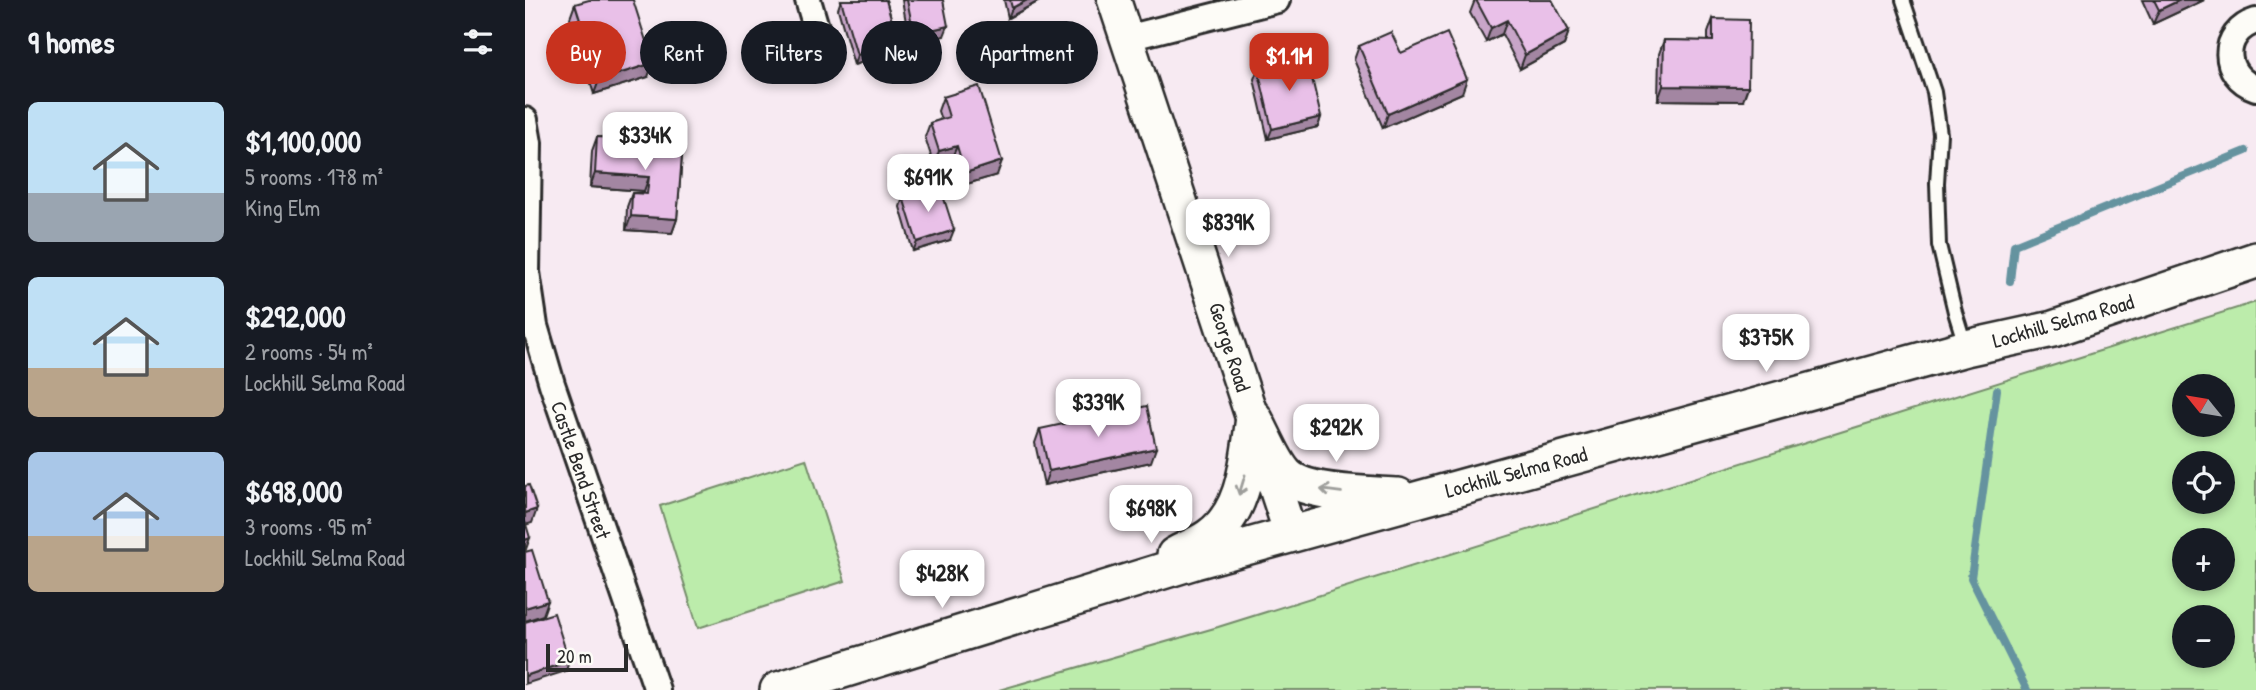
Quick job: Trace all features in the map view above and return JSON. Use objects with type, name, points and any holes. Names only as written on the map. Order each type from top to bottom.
[{"type":"main road","name":"Lockhill Selma Road","points":[[778,690],[1123,583],[1291,535],[1966,348],[2053,329],[2256,260]]},
{"type":"main road","points":[[1254,418],[1285,474],[1296,482],[1327,491],[1424,498]]},
{"type":"main road","points":[[1123,583],[1211,536],[1226,520],[1244,481],[1254,418]]},
{"type":"street","points":[[808,0],[814,21]]},
{"type":"street","name":"George Road","points":[[1114,0],[1291,535]]},
{"type":"street","points":[[1127,38],[1277,0]]},
{"type":"street","points":[[2256,21],[2237,32],[2231,44],[2229,58],[2233,71],[2242,81],[2256,88]]},
{"type":"street","name":"Castle Bend Street","points":[[525,120],[529,143],[527,272],[535,326],[552,384],[657,690]]},
{"type":"lane","points":[[1903,0],[1934,92],[1940,134],[1937,183],[1939,244],[1966,348]]},
{"type":"green space","points":[[2256,302],[2256,690],[999,690],[1218,627]]},
{"type":"green space","points":[[806,459],[845,581],[698,628],[660,506]]},
{"type":"building","points":[[589,0],[633,0],[640,22],[640,67],[626,72],[626,21],[580,21],[575,4]]},
{"type":"building","points":[[841,0],[886,0],[892,21],[861,21],[861,54],[857,55]]},
{"type":"building","points":[[907,0],[943,0],[948,26],[942,27],[942,21],[911,21]]},
{"type":"building","points":[[1010,0],[1027,0],[1012,8]]},
{"type":"building","points":[[1476,0],[1552,0],[1569,31],[1525,55],[1507,20],[1491,28]]},
{"type":"building","points":[[2154,0],[2180,0],[2159,10]]},
{"type":"building","points":[[1713,19],[1749,20],[1748,87],[1663,86],[1664,40],[1713,41]]},
{"type":"building","points":[[1391,32],[1401,53],[1447,33],[1467,79],[1388,114],[1359,46]]},
{"type":"building","points":[[1307,57],[1321,117],[1272,129],[1258,69]]},
{"type":"building","points":[[979,86],[1002,161],[965,173],[957,146],[939,151],[930,123],[949,117],[943,97]]},
{"type":"building","points":[[597,137],[683,143],[677,219],[631,216],[632,193],[647,194],[649,177],[595,173]]},
{"type":"building","points":[[940,186],[954,230],[917,242],[903,197]]},
{"type":"building","points":[[1147,406],[1156,448],[1049,471],[1040,429]]},
{"type":"building","points":[[529,485],[537,509],[525,513],[525,486]]},
{"type":"building","points":[[525,521],[530,538],[525,540]]},
{"type":"building","points":[[532,550],[548,601],[525,608],[525,552]]},
{"type":"building","points":[[554,613],[569,661],[525,676],[525,622]]},
{"type":"waterway","points":[[2010,281],[2014,245],[2246,151]]},
{"type":"waterway","points":[[1997,390],[1971,578],[2027,690]]}]
